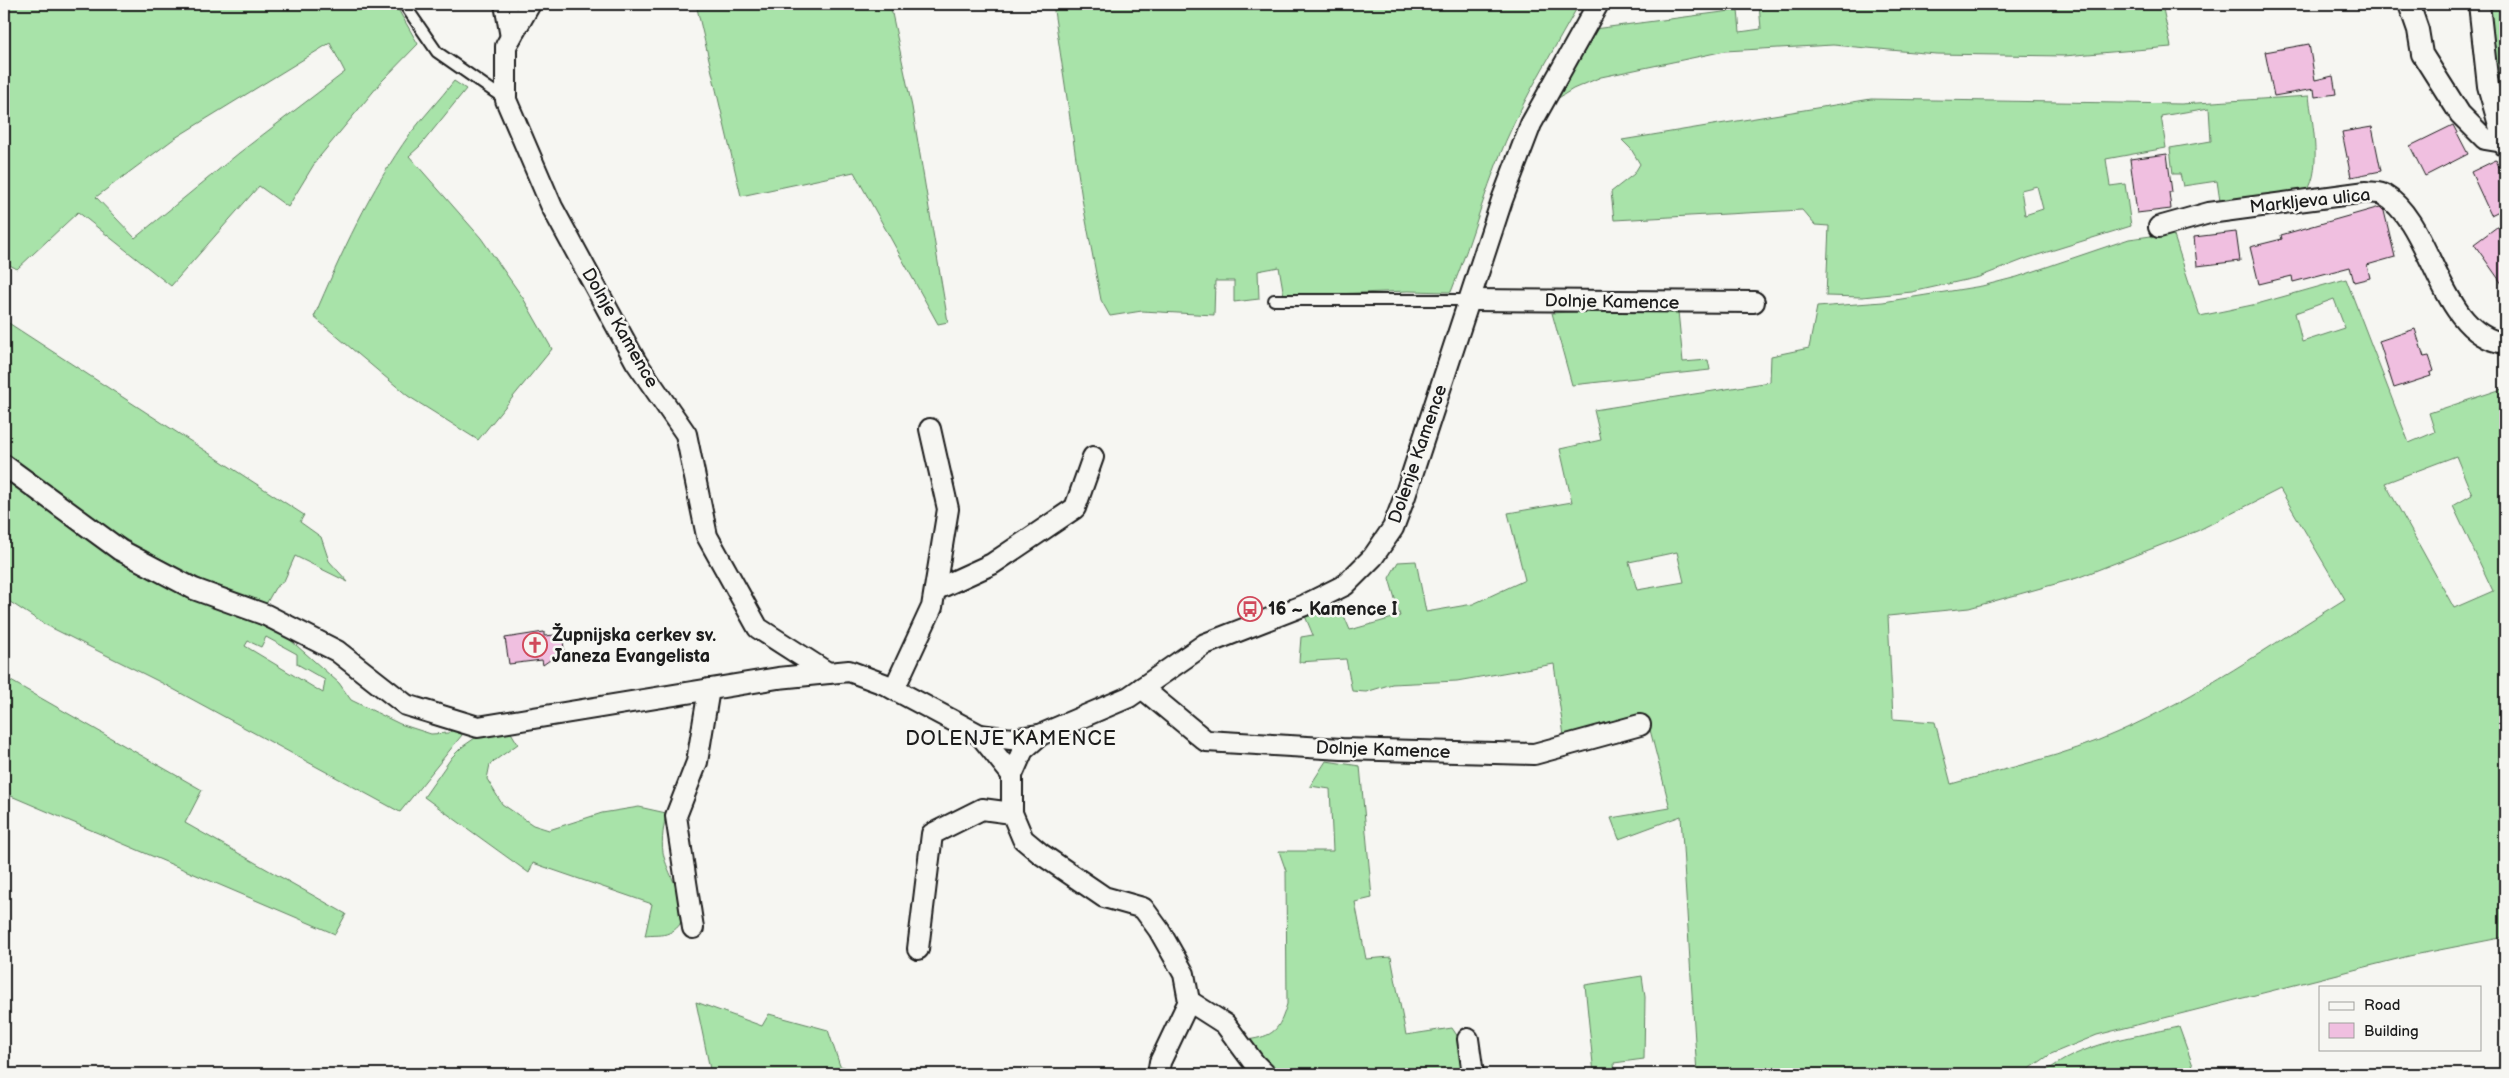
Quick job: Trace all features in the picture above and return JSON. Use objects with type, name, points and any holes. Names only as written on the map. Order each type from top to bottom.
[{"type":"street","points":[[505,4],[511,37]]},
{"type":"street","name":"Dolnje Kamence","points":[[530,4],[506,46],[506,100],[552,207],[636,362],[686,434],[707,536],[758,628],[828,673]]},
{"type":"street","name":"Dolenje Kamence","points":[[1189,1001],[1184,974],[1160,930],[1142,908],[1104,897],[1041,854],[1023,839],[1012,813],[1012,775],[1023,750],[1040,736],[1129,697],[1205,644],[1305,605],[1345,585],[1373,557],[1393,528],[1405,496],[1502,200],[1532,124],[1598,4]]},
{"type":"street","points":[[2410,4],[2418,30],[2422,54],[2460,114],[2484,139],[2504,144],[2488,86],[2479,4]]},
{"type":"street","name":"Markljeva ulica","points":[[2159,227],[2209,213],[2366,192],[2383,194],[2398,206],[2413,229],[2455,309],[2478,332],[2505,344]]},
{"type":"street","name":"Dolnje Kamence","points":[[1470,300],[1754,302]]},
{"type":"street","points":[[894,689],[932,607],[948,510],[930,430]]},
{"type":"street","points":[[935,590],[992,564],[1075,508],[1093,457]]},
{"type":"street","points":[[4,465],[120,550],[194,589],[266,615],[337,651],[406,705],[478,727],[709,690],[849,671],[894,689],[980,735],[1010,739],[1040,736]]},
{"type":"street","name":"Dolnje Kamence","points":[[1142,688],[1206,741],[1342,749],[1534,754],[1640,725]]},
{"type":"street","points":[[693,928],[676,816],[696,762],[709,690]]},
{"type":"street","points":[[980,735],[1012,775]]},
{"type":"street","points":[[918,949],[932,834],[982,809],[1012,813]]},
{"type":"street","points":[[1158,1074],[1160,1062],[1189,1001],[1225,1024],[1254,1063],[1266,1074]]},
{"type":"street","points":[[1468,1039],[1473,1074]]},
{"type":"lane","points":[[404,4],[437,52],[506,100]]},
{"type":"lane","points":[[1274,300],[1470,300]]},
{"type":"green space","points":[[4,4],[395,4],[418,44],[382,81],[316,161],[288,207],[259,186],[171,286],[78,212],[17,269],[4,262]],"holes":[[[330,43],[345,72],[239,153],[135,238],[96,197],[175,138]]]},
{"type":"green space","points":[[696,4],[890,4],[912,107],[948,322],[938,324],[854,172],[741,196]]},
{"type":"green space","points":[[1053,4],[1579,4],[1530,91],[1505,142],[1451,292],[1408,291],[1284,296],[1279,267],[1258,271],[1259,299],[1234,302],[1234,281],[1215,281],[1214,315],[1142,311],[1110,316],[1101,300],[1082,199]]},
{"type":"green space","points":[[1759,4],[2162,4],[2171,47],[2064,56],[1936,54],[1833,45],[1725,51],[1601,77],[1573,89],[1552,102],[1594,29],[1738,10],[1740,32],[1761,29]]},
{"type":"green space","points":[[2488,4],[2505,4],[2505,114],[2497,81]]},
{"type":"green space","points":[[454,81],[466,89],[420,146],[409,156],[481,238],[523,298],[552,349],[478,440],[408,396],[314,317],[369,200],[395,155]]},
{"type":"green space","points":[[2309,96],[2314,134],[2315,163],[2309,187],[2303,195],[2220,201],[2217,181],[2183,186],[2180,174],[2173,174],[2170,148],[2211,141],[2209,108],[2161,116],[2166,148],[2106,159],[2110,186],[2125,184],[2131,226],[2028,258],[1979,277],[1912,292],[1862,297],[1826,296],[1829,226],[1815,225],[1802,210],[1614,220],[1611,192],[1634,174],[1640,164],[1631,149],[1622,140],[1871,99],[2181,104]],"holes":[[[2037,186],[2043,209],[2025,215],[2021,190]]]},
{"type":"green space","points":[[2173,233],[2200,316],[2257,304],[2346,279],[2409,443],[2435,432],[2429,413],[2505,388],[2505,937],[2409,956],[2097,1035],[2051,1054],[2022,1074],[1697,1074],[1681,816],[1619,839],[1611,818],[1670,808],[1647,718],[1564,736],[1554,664],[1457,681],[1392,684],[1366,692],[1352,691],[1346,659],[1299,662],[1301,637],[1313,635],[1305,616],[1339,604],[1350,630],[1400,616],[1389,578],[1398,562],[1416,561],[1426,612],[1473,604],[1525,580],[1508,513],[1572,502],[1560,449],[1601,440],[1594,410],[1770,382],[1771,356],[1809,348],[1817,307],[1883,302],[1982,286],[2017,277],[2129,239]],"holes":[[[2334,299],[2345,328],[2302,342],[2295,313]],[[2456,456],[2472,495],[2453,506],[2493,591],[2454,608],[2385,483]],[[2280,489],[2345,599],[2234,670],[2148,718],[2077,748],[1951,784],[1935,722],[1893,719],[1888,616],[1969,608],[2077,578],[2197,531]],[[1677,552],[1684,582],[1637,590],[1629,562]]]},
{"type":"green space","points":[[1605,310],[1678,311],[1683,362],[1708,360],[1710,370],[1572,385],[1552,313]]},
{"type":"green space","points":[[4,320],[304,515],[300,522],[321,537],[329,561],[348,582],[295,556],[284,581],[275,588],[266,604],[243,598],[212,585],[133,544],[68,503],[26,472],[4,455]]},
{"type":"green space","points":[[4,478],[74,530],[124,562],[288,638],[339,683],[351,700],[400,724],[431,734],[448,733],[458,727],[462,735],[400,812],[162,683],[44,624],[4,598]],"holes":[[[266,637],[297,654],[297,664],[325,680],[323,693],[245,646],[248,641],[261,647]]]},
{"type":"green space","points":[[4,677],[202,790],[185,823],[346,914],[335,934],[4,793]]},
{"type":"green space","points":[[488,729],[510,731],[518,744],[490,764],[487,779],[502,804],[533,825],[549,830],[602,813],[639,807],[666,813],[662,847],[665,862],[680,896],[682,917],[678,926],[667,934],[645,936],[652,904],[533,863],[529,873],[424,797],[452,757],[462,747]]},
{"type":"green space","points":[[1326,761],[1360,766],[1372,898],[1355,902],[1366,959],[1391,957],[1406,1035],[1452,1028],[1460,1040],[1467,1074],[1273,1074],[1247,1040],[1264,1036],[1274,1031],[1281,1020],[1287,1004],[1286,871],[1279,851],[1333,851],[1330,789],[1310,786]]},
{"type":"green space","points":[[1642,976],[1645,997],[1644,1059],[1614,1063],[1615,1074],[1594,1074],[1585,985]]},
{"type":"green space","points":[[696,1002],[762,1026],[769,1014],[828,1030],[840,1066],[871,1074],[711,1074]]},
{"type":"green space","points":[[2179,1027],[2196,1074],[2043,1074],[2058,1063],[2090,1048]]},
{"type":"building","points":[[2309,44],[2315,80],[2333,76],[2336,94],[2315,97],[2314,89],[2274,96],[2265,52]]},
{"type":"building","points":[[2453,125],[2468,154],[2425,176],[2410,146]]},
{"type":"building","points":[[2372,127],[2381,171],[2351,177],[2342,132]]},
{"type":"building","points":[[2167,154],[2172,192],[2169,192],[2171,209],[2137,213],[2130,159]]},
{"type":"building","points":[[2496,160],[2505,180],[2505,208],[2491,215],[2471,172]]},
{"type":"building","points":[[2380,207],[2384,211],[2395,257],[2367,265],[2370,278],[2354,282],[2350,267],[2293,282],[2292,276],[2259,284],[2250,247],[2282,239],[2281,235]]},
{"type":"building","points":[[2505,221],[2505,288],[2474,244]]},
{"type":"building","points":[[2236,232],[2240,261],[2197,266],[2194,237]]},
{"type":"building","points":[[2415,329],[2424,357],[2429,356],[2434,371],[2430,373],[2431,376],[2394,388],[2379,341]]},
{"type":"building","name":"Župnijska cerkev sv. Janeza Evangelista","points":[[544,632],[544,636],[555,635],[563,639],[564,650],[543,665],[542,660],[509,664],[505,638]]},
{"type":"place","name":"16 ~ Kamence I","points":[[1250,609]]},
{"type":"place","name":"Župnijska cerkev sv. Janeza Evangelista","points":[[535,645]]},
{"type":"district","name":"DOLENJE KAMENCE","points":[[1011,739]]}]
